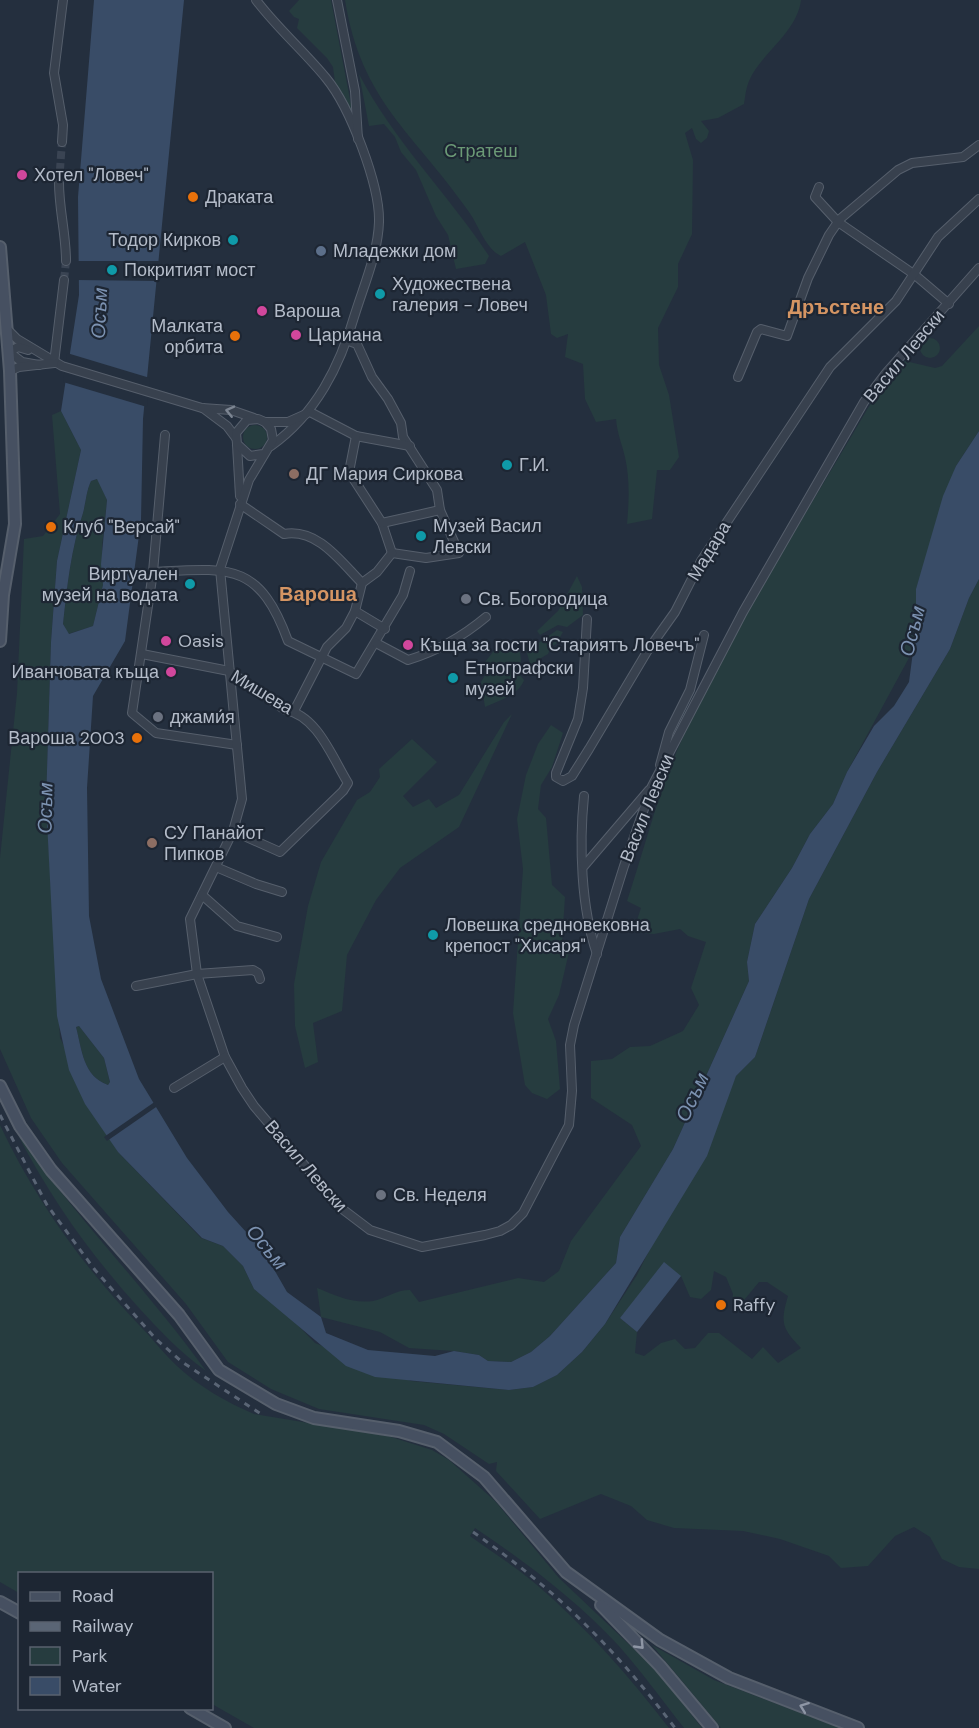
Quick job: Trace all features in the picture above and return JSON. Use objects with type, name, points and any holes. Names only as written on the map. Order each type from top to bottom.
[{"type":"street","points":[[62,142],[63,125],[54,73],[63,0]]},
{"type":"street","points":[[240,504],[263,454],[310,412],[332,376],[346,340],[375,247],[379,224],[375,189],[358,141],[328,81],[256,0]]},
{"type":"street","points":[[337,0],[355,91],[358,141]]},
{"type":"street","points":[[738,376],[757,332],[769,330],[787,336],[808,278],[829,234],[838,222],[898,170],[912,163],[963,157],[979,145]]},
{"type":"street","points":[[59,183],[59,201],[66,240],[66,261]]},
{"type":"street","points":[[819,187],[815,197],[838,222],[915,275],[949,304]]},
{"type":"street","name":"Мадара","points":[[586,619],[583,688],[578,719],[555,772],[559,780],[563,781],[572,776],[648,650],[675,612],[701,561],[761,467],[803,412],[830,367],[896,302],[938,237],[979,199]]},
{"type":"street","points":[[0,246],[9,352],[15,524],[10,544],[0,641]]},
{"type":"street","name":"Васил Левски","points":[[240,504],[220,569],[242,799],[233,831],[190,919],[198,974],[225,1057],[254,1106],[341,1208],[354,1220],[370,1230],[422,1247],[500,1232],[523,1214],[569,1125],[572,1101],[570,1045],[652,786],[743,612],[864,402],[886,373],[979,268]]},
{"type":"street","points":[[58,364],[64,280]]},
{"type":"street","points":[[7,329],[41,355]]},
{"type":"street","points":[[346,340],[357,344],[372,377],[391,403],[401,423],[404,437],[437,490],[440,510],[459,553],[426,558],[392,553]]},
{"type":"street","points":[[9,352],[18,347],[58,364],[202,408],[231,410],[262,421],[273,434],[271,446]]},
{"type":"street","points":[[9,352],[22,362],[58,364]]},
{"type":"street","points":[[10,371],[39,364]]},
{"type":"street","points":[[202,408],[226,426],[250,456],[263,454]]},
{"type":"street","points":[[240,504],[241,475],[236,441],[242,423],[288,422],[310,412]]},
{"type":"street","points":[[310,412],[356,435],[410,446]]},
{"type":"street","points":[[165,435],[153,572],[132,713],[156,733],[237,745]]},
{"type":"street","points":[[356,435],[349,472],[382,523],[392,553]]},
{"type":"street","points":[[240,504],[284,534],[294,532],[321,541],[362,583]]},
{"type":"street","points":[[382,523],[440,510]]},
{"type":"street","points":[[294,711],[327,647],[346,628],[355,611],[362,583],[377,572],[392,553]]},
{"type":"street","points":[[153,572],[220,569],[256,583],[278,614],[288,641],[356,674],[385,629],[403,595],[410,571]]},
{"type":"street","points":[[355,611],[385,629]]},
{"type":"street","points":[[376,643],[408,660],[455,640],[486,617]]},
{"type":"street","points":[[584,866],[652,786],[669,732],[690,690],[704,635]]},
{"type":"street","name":"Мишева","points":[[142,654],[229,671],[285,710],[294,711],[310,721],[348,783],[343,791],[280,852],[233,831]]},
{"type":"street","points":[[584,796],[581,823],[587,923],[597,954]]},
{"type":"street","points":[[216,867],[282,892]]},
{"type":"street","points":[[202,895],[237,926],[277,937]]},
{"type":"street","points":[[136,986],[198,974],[253,970],[260,979]]},
{"type":"street","points":[[174,1088],[225,1057]]},
{"type":"street","points":[[0,1086],[20,1126],[51,1170],[179,1315],[219,1370],[276,1404],[314,1418],[399,1431],[437,1443],[484,1478],[551,1558],[585,1588],[656,1662],[712,1728]]},
{"type":"street","points":[[585,1588],[660,1640],[711,1669],[858,1728]]},
{"type":"street","points":[[0,1602],[18,1612]]},
{"type":"street","points":[[194,1710],[225,1728]]},
{"type":"green space","points":[[299,0],[331,0],[353,115],[335,82],[333,67],[297,28],[299,19],[289,11]]},
{"type":"green space","name":"Стратеш","points":[[345,0],[801,0],[793,23],[755,71],[748,84],[744,104],[718,118],[701,121],[709,131],[707,138],[701,143],[696,139],[692,128],[685,133],[693,160],[692,234],[678,264],[678,287],[658,328],[659,365],[669,395],[679,457],[670,470],[657,470],[652,519],[627,524],[628,474],[616,419],[596,422],[585,399],[583,364],[565,357],[568,334],[557,338],[551,334],[546,295],[525,242],[501,256],[486,242],[469,212],[410,138],[377,91],[353,35]]},
{"type":"green space","points":[[359,74],[388,122],[489,256],[485,264],[456,269],[448,235],[436,216],[416,170],[401,152],[395,137],[384,124],[369,126]]},
{"type":"green space","points":[[979,326],[979,431],[956,466],[916,589],[916,629],[910,656],[847,772],[833,804],[810,834],[792,868],[755,924],[747,962],[749,981],[673,1149],[620,1237],[616,1263],[550,1336],[531,1352],[511,1362],[488,1361],[479,1355],[454,1351],[409,1348],[380,1332],[321,1317],[317,1288],[344,1298],[365,1302],[410,1290],[419,1302],[518,1278],[544,1282],[559,1271],[571,1241],[641,1146],[632,1125],[591,1098],[591,1061],[612,1059],[630,1047],[650,1046],[683,1031],[699,1005],[691,988],[706,942],[688,936],[680,929],[654,934],[633,932],[641,908],[627,901],[674,757],[748,611],[868,408],[890,376],[905,361],[935,368],[942,366]]},
{"type":"green space","points":[[930,338],[937,341],[940,348],[937,355],[930,358],[923,355],[920,348],[923,341]]},
{"type":"green space","points":[[61,411],[81,450],[57,561],[51,642],[46,802],[60,1038],[118,1152],[201,1238],[223,1246],[243,1266],[254,1289],[287,1314],[315,1343],[411,1381],[509,1390],[533,1387],[557,1375],[582,1352],[605,1324],[637,1275],[736,1076],[755,1057],[809,899],[877,772],[950,649],[969,598],[979,579],[979,1569],[959,1567],[942,1559],[930,1537],[914,1527],[895,1536],[868,1566],[841,1568],[829,1556],[780,1539],[743,1531],[674,1528],[647,1520],[631,1506],[601,1494],[540,1519],[496,1471],[497,1462],[489,1464],[444,1434],[424,1425],[319,1409],[271,1389],[228,1362],[186,1304],[62,1163],[31,1118],[0,1049],[0,858],[17,693],[24,539],[43,536],[60,514],[52,415]],"holes":[[[714,1271],[726,1277],[733,1294],[732,1304],[740,1305],[759,1282],[767,1282],[788,1296],[784,1325],[801,1348],[778,1363],[763,1347],[752,1359],[719,1333],[708,1333],[695,1348],[685,1349],[675,1339],[661,1343],[644,1356],[635,1353],[637,1332],[620,1318],[681,1276],[690,1297],[701,1299],[711,1290]]]},
{"type":"green space","points":[[255,425],[264,428],[267,437],[264,446],[255,449],[246,446],[243,437],[246,428]]},
{"type":"green space","points":[[98,479],[107,500],[102,546],[103,585],[93,626],[68,634],[63,624],[72,554],[89,485],[91,481]]},
{"type":"green space","points":[[577,576],[582,587],[583,615],[567,627],[558,625],[540,635],[537,631],[558,611]]},
{"type":"green space","points":[[557,630],[563,632],[548,654],[541,658],[533,676],[525,645],[533,640],[537,644]]},
{"type":"green space","points":[[499,644],[510,652],[518,649],[521,658],[520,675],[524,680],[513,694],[485,707],[481,682],[487,672],[482,666]]},
{"type":"green space","points":[[512,714],[459,827],[400,868],[376,900],[347,955],[342,1011],[313,1023],[318,1062],[305,1068],[295,1026],[294,984],[308,906],[321,862],[357,800],[370,792],[380,777],[379,769],[412,739],[437,762],[403,796],[413,807],[429,799],[436,808],[459,795],[504,722]]},
{"type":"green space","points":[[551,725],[563,733],[552,767],[541,785],[538,809],[546,818],[552,885],[565,897],[562,943],[569,952],[559,995],[548,1019],[556,1041],[560,1089],[547,1099],[532,1093],[525,1085],[513,1013],[523,869],[517,819],[526,775],[538,744]]},
{"type":"green space","points":[[79,1026],[104,1058],[110,1083],[108,1085],[100,1081],[88,1069],[76,1027]]},
{"type":"green space","points":[[0,1125],[29,1180],[80,1256],[119,1303],[185,1373],[234,1405],[254,1414],[388,1436],[432,1450],[449,1460],[495,1501],[559,1578],[656,1670],[702,1728],[684,1728],[635,1665],[602,1628],[550,1582],[475,1528],[470,1536],[529,1578],[573,1618],[623,1671],[669,1728],[254,1728],[213,1705],[213,1572],[18,1572],[18,1592],[0,1582]]},
{"type":"green space","points":[[18,1135],[40,1166],[160,1311],[206,1371],[163,1333],[104,1268],[58,1204]]},
{"type":"green space","points":[[652,1645],[714,1680],[840,1728],[721,1728]]},
{"type":"water","name":"Осъм","points":[[94,0],[184,0],[143,419],[141,520],[125,641],[93,696],[87,788],[89,916],[101,979],[139,1079],[187,1158],[228,1212],[264,1252],[287,1292],[321,1317],[326,1333],[368,1350],[435,1356],[454,1351],[479,1355],[488,1361],[511,1362],[531,1352],[550,1336],[616,1263],[620,1237],[673,1149],[749,981],[747,962],[755,924],[792,868],[810,834],[833,804],[847,772],[874,726],[894,706],[909,682],[916,629],[916,589],[943,496],[956,466],[979,431],[979,579],[969,598],[950,649],[877,772],[809,899],[755,1057],[736,1076],[707,1156],[605,1324],[582,1352],[557,1375],[533,1387],[509,1390],[375,1377],[346,1366],[254,1289],[243,1266],[223,1246],[202,1238],[118,1152],[85,1104],[69,1070],[57,1016],[46,802],[51,642],[57,561],[81,450],[61,411],[79,295],[78,197]],"holes":[[[97,479],[107,500],[101,564],[103,585],[93,626],[69,634],[63,624],[72,554],[89,485],[91,481]],[[79,1026],[104,1058],[110,1082],[108,1085],[100,1081],[88,1069],[76,1027]]]},
{"type":"water","points":[[664,1262],[681,1276],[637,1332],[620,1318]]},
{"type":"pier","name":"Покритият мост","points":[[76,261],[162,261],[160,281],[76,280]]},
{"type":"pier","points":[[67,353],[150,378],[147,407],[63,382]]},
{"type":"pier","points":[[156,1101],[159,1105],[107,1141],[104,1137]]},
{"type":"tunnel","points":[[59,183],[62,142]]},
{"type":"tunnel","points":[[64,280],[66,261]]},
{"type":"railway","points":[[0,1115],[47,1205],[95,1270],[156,1339],[182,1362],[264,1416]]},
{"type":"railway","points":[[473,1532],[531,1576],[582,1621],[629,1671],[675,1728]]},
{"type":"place","name":"Хотел \"Ловеч\"","points":[[22,175]]},
{"type":"place","name":"Драката","points":[[193,197]]},
{"type":"place","name":"Тодор Кирков","points":[[233,240]]},
{"type":"place","name":"Младежки дом","points":[[321,251]]},
{"type":"place","name":"Покритият мост","points":[[112,270]]},
{"type":"place","name":"Художествена галерия - Ловеч","points":[[380,294]]},
{"type":"place","name":"Вароша","points":[[262,311]]},
{"type":"place","name":"Цариана","points":[[296,335]]},
{"type":"place","name":"Малката орбита","points":[[235,336]]},
{"type":"place","name":"Г.И.","points":[[507,465]]},
{"type":"place","name":"ДГ Мария Сиркова","points":[[294,474]]},
{"type":"place","name":"Клуб \"Версай\"","points":[[51,527]]},
{"type":"place","name":"Музей Васил Левски","points":[[421,536]]},
{"type":"place","name":"Виртуален музей на водата","points":[[190,584]]},
{"type":"place","name":"Св. Богородица","points":[[466,599]]},
{"type":"place","name":"Oasis","points":[[166,641]]},
{"type":"place","name":"Къща за гости \"Стариятъ Ловечъ\"","points":[[408,645]]},
{"type":"place","name":"Иванчовата къща","points":[[171,672]]},
{"type":"place","name":"Етнографски музей","points":[[453,678]]},
{"type":"place","name":"джами́я","points":[[158,717]]},
{"type":"place","name":"Вароша 2003","points":[[137,738]]},
{"type":"place","name":"СУ Панайот Пипков","points":[[152,843]]},
{"type":"place","name":"Ловешка средновековна крепост \"Хисаря\"","points":[[433,935]]},
{"type":"place","name":"Св. Неделя","points":[[381,1195]]},
{"type":"place","name":"Raffy","points":[[721,1305]]},
{"type":"district","name":"Дръстене","points":[[836,307]]},
{"type":"district","name":"Вароша","points":[[318,594]]}]
